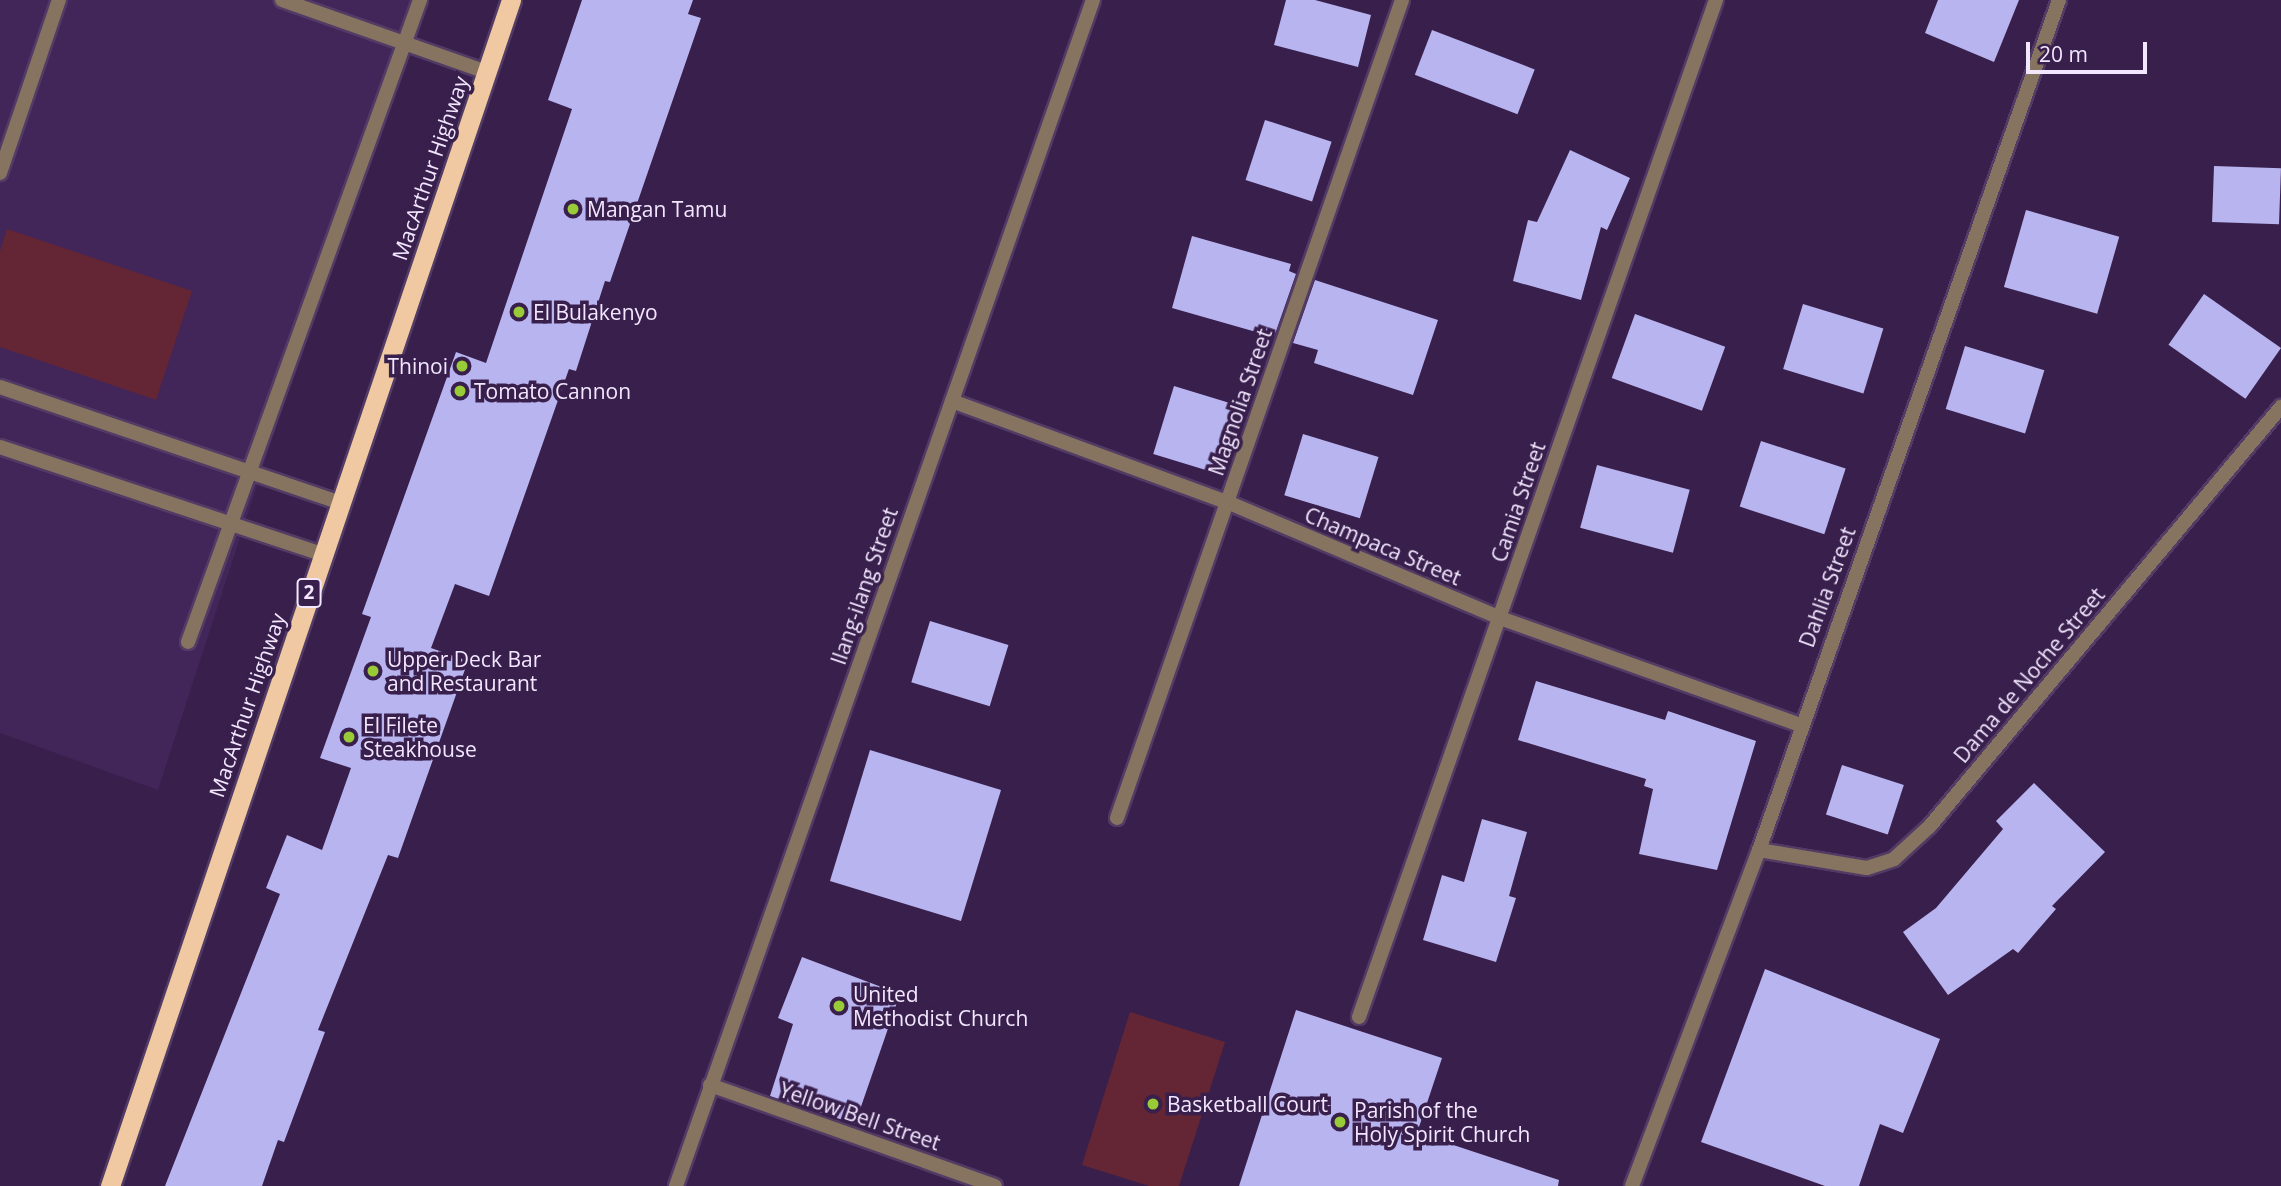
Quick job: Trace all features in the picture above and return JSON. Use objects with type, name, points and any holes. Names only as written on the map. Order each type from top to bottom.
[{"type":"highway","name":"MacArthur Highway","points":[[110,1186],[511,0]]},
{"type":"street","points":[[0,173],[59,0]]},
{"type":"street","points":[[282,0],[487,72]]},
{"type":"street","points":[[188,642],[420,0]]},
{"type":"street","name":"Ilang-ilang Street","points":[[676,1186],[1093,0]]},
{"type":"street","name":"Magnolia Street","points":[[1117,818],[1402,0]]},
{"type":"street","name":"Camia Street","points":[[1359,1017],[1716,0]]},
{"type":"street","name":"Dahlia Street","points":[[1632,1186],[1759,850],[1800,725],[2059,0]]},
{"type":"street","points":[[0,387],[340,503]]},
{"type":"street","name":"Champaca Street","points":[[951,401],[1227,502],[1500,618],[1800,725]]},
{"type":"street","name":"Dama de Noche Street","points":[[1759,850],[1867,868],[1894,859],[1930,825],[2281,407]]},
{"type":"street","points":[[0,447],[322,554]]},
{"type":"street","name":"Yellow Bell Street","points":[[710,1085],[995,1186]]},
{"type":"shaded area","points":[[0,0],[415,0],[158,790],[0,733]]},
{"type":"shaded area","points":[[7,229],[192,291],[156,400],[0,347],[0,251]]},
{"type":"shaded area","name":"Basketball Court","points":[[1130,1012],[1225,1042],[1179,1186],[1149,1186],[1082,1165]]},
{"type":"building","points":[[582,0],[693,0],[688,14],[701,18],[610,282],[605,281],[576,371],[569,369],[489,596],[455,584],[431,648],[468,661],[398,858],[388,855],[318,1030],[325,1032],[284,1142],[278,1140],[262,1186],[165,1186],[280,894],[266,888],[287,835],[322,850],[351,768],[320,758],[371,617],[362,614],[456,352],[486,363],[572,109],[548,100]]},
{"type":"building","points":[[1286,0],[1315,0],[1371,15],[1358,67],[1274,45]]},
{"type":"building","points":[[1938,0],[2019,0],[1994,62],[1925,33]]},
{"type":"building","points":[[1432,30],[1535,69],[1517,114],[1415,75]]},
{"type":"building","points":[[1265,120],[1332,142],[1312,202],[1246,180]]},
{"type":"building","points":[[1570,150],[1630,178],[1607,230],[1601,227],[1581,300],[1513,281],[1528,220],[1537,222]]},
{"type":"building","points":[[2214,166],[2281,168],[2279,224],[2212,222]]},
{"type":"building","points":[[2026,210],[2119,237],[2097,314],[2004,287]]},
{"type":"building","points":[[1192,236],[1291,264],[1289,271],[1296,274],[1274,337],[1172,308]]},
{"type":"building","points":[[1315,280],[1438,320],[1413,395],[1314,363],[1318,350],[1293,343]]},
{"type":"building","points":[[2204,294],[2281,348],[2245,399],[2168,345]]},
{"type":"building","points":[[1803,304],[1883,329],[1863,394],[1783,369]]},
{"type":"building","points":[[1635,314],[1725,347],[1702,411],[1612,378]]},
{"type":"building","points":[[1965,346],[2044,370],[2025,433],[1946,409]]},
{"type":"building","points":[[1174,386],[1237,405],[1216,473],[1153,454]]},
{"type":"building","points":[[1303,434],[1379,457],[1360,518],[1284,495]]},
{"type":"building","points":[[1761,441],[1846,469],[1824,534],[1740,507]]},
{"type":"building","points":[[1597,465],[1690,490],[1673,553],[1580,528]]},
{"type":"building","points":[[930,621],[1008,645],[990,706],[911,682]]},
{"type":"building","points":[[1536,681],[1665,720],[1668,711],[1756,741],[1717,870],[1639,854],[1653,789],[1644,786],[1646,779],[1518,740]]},
{"type":"building","points":[[870,750],[1001,790],[961,921],[830,881]]},
{"type":"building","points":[[1842,765],[1904,785],[1888,835],[1826,814]]},
{"type":"building","points":[[2034,783],[2105,852],[2052,906],[2056,909],[2018,953],[2013,949],[1948,995],[1903,932],[1936,908],[2003,829],[1996,821]]},
{"type":"building","points":[[1482,819],[1527,832],[1509,896],[1516,898],[1496,962],[1423,940],[1442,875],[1464,882]]},
{"type":"building","points":[[802,957],[900,994],[855,1124],[770,1096],[793,1024],[778,1018]]},
{"type":"building","points":[[1765,969],[1940,1039],[1903,1133],[1880,1124],[1859,1186],[1825,1186],[1701,1142]]},
{"type":"building","name":"Parish of the Holy Spirit Church","points":[[1296,1010],[1442,1058],[1417,1133],[1559,1180],[1558,1186],[1239,1186]]},
{"type":"place","name":"Mangan Tamu","points":[[573,209]]},
{"type":"place","name":"El Bulakenyo","points":[[519,312]]},
{"type":"place","name":"Thinoi","points":[[462,366]]},
{"type":"place","name":"Tomato Cannon","points":[[460,391]]},
{"type":"place","name":"Upper Deck Bar and Restaurant","points":[[373,671]]},
{"type":"place","name":"El Filete Steakhouse","points":[[349,737]]},
{"type":"place","name":"United Methodist Church","points":[[839,1006]]},
{"type":"place","name":"Basketball Court","points":[[1153,1104]]},
{"type":"place","name":"Parish of the Holy Spirit Church","points":[[1340,1122]]}]
